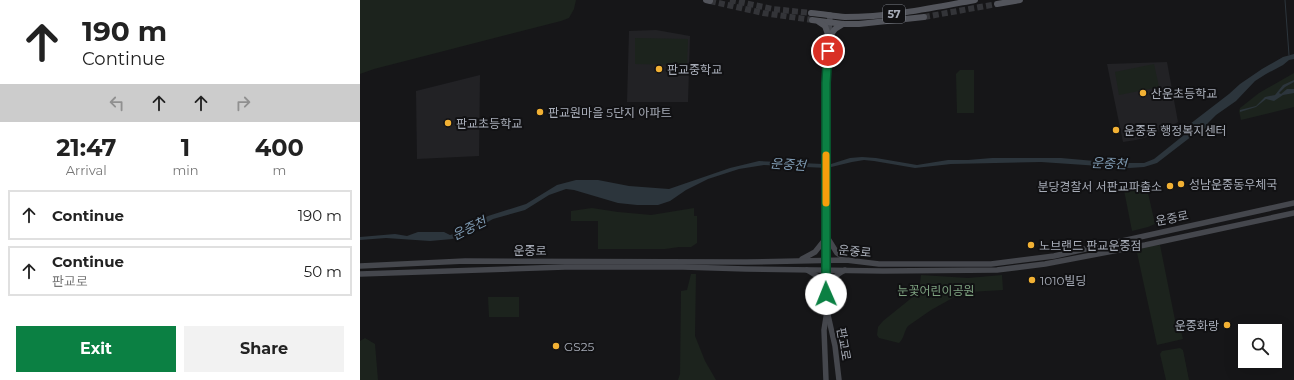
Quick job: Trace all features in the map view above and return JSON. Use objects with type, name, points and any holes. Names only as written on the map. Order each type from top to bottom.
[{"type":"main road","name":"57","points":[[811,13],[858,16],[898,14],[975,0]]},
{"type":"main road","points":[[997,4],[1020,0]]},
{"type":"main road","points":[[829,37],[830,15]]},
{"type":"main road","name":"57","points":[[829,37],[825,26],[814,20],[843,24],[874,23],[924,17]]},
{"type":"main road","points":[[829,37],[835,29],[843,24]]},
{"type":"main road","name":"판교로","points":[[829,37],[826,83],[826,294],[827,311],[835,346],[839,380]]},
{"type":"main road","name":"운중로","points":[[360,266],[465,261],[746,262],[846,260],[879,264],[965,265],[1002,263],[1075,251],[1294,204]]},
{"type":"main road","name":"운중로","points":[[360,274],[566,267],[683,266],[746,269],[997,270],[1045,264],[1145,245],[1294,213]]},
{"type":"main road","points":[[800,260],[815,252],[827,237],[837,253],[846,260]]},
{"type":"main road","points":[[802,269],[809,270],[816,275],[826,294]]},
{"type":"main road","points":[[826,294],[832,279],[837,274],[846,270]]},
{"type":"main road","name":"판교로","points":[[826,380],[824,330],[827,311]]},
{"type":"shaded area","name":"판교중학교","points":[[656,30],[690,36],[688,102],[627,102],[629,31]]},
{"type":"shaded area","name":"산운초등학교","points":[[1167,62],[1178,122],[1151,136],[1123,142],[1107,64]]},
{"type":"shaded area","name":"판교초등학교","points":[[480,75],[479,156],[417,159],[416,91]]},
{"type":"green space","points":[[360,0],[576,0],[574,9],[569,18],[561,21],[374,69],[360,74]]},
{"type":"green space","points":[[635,38],[688,39],[687,65],[635,64]]},
{"type":"green space","points":[[1154,64],[1159,87],[1119,95],[1115,72]]},
{"type":"green space","points":[[960,70],[974,70],[974,113],[957,113],[956,74]]},
{"type":"green space","points":[[1294,73],[1294,107],[1241,120],[1239,111],[1240,108],[1259,93]]},
{"type":"green space","points":[[1146,184],[1155,224],[1132,231],[1123,185]]},
{"type":"green space","points":[[592,208],[651,215],[694,208],[694,216],[697,216],[697,243],[691,247],[665,249],[598,249],[598,221],[571,221],[571,211]]},
{"type":"green space","points":[[1160,245],[1176,325],[1180,327],[1183,339],[1157,345],[1136,248]]},
{"type":"green space","points":[[691,274],[696,274],[695,336],[705,361],[716,380],[678,380],[680,374],[681,291],[687,290]]},
{"type":"green space","name":"눈꽃어린이공원","points":[[921,275],[968,278],[1002,275],[1003,290],[968,292],[958,295],[931,310],[908,326],[899,343],[879,338],[877,335],[878,327],[883,321],[919,292]]},
{"type":"green space","points":[[488,297],[519,297],[519,317],[489,317]]},
{"type":"green space","points":[[365,338],[375,344],[378,380],[360,380],[360,341]]},
{"type":"green space","points":[[1180,348],[1183,350],[1189,380],[1166,380],[1160,354],[1162,351]]},
{"type":"water","name":"운중천","points":[[1294,54],[1294,59],[1289,60],[1255,81],[1236,101],[1216,115],[1200,133],[1192,136],[1157,163],[1144,167],[1129,168],[1041,162],[951,164],[915,168],[864,160],[827,168],[764,165],[739,169],[708,179],[686,190],[670,201],[658,205],[618,203],[566,189],[549,195],[525,210],[493,219],[464,235],[452,239],[430,241],[386,238],[360,240],[360,237],[395,234],[407,236],[418,232],[444,232],[450,235],[461,232],[488,216],[526,204],[557,185],[576,180],[598,180],[629,186],[669,189],[730,168],[759,161],[831,164],[850,158],[862,157],[917,165],[948,160],[992,158],[1061,158],[1117,163],[1144,163],[1154,159],[1184,135],[1190,124],[1240,84],[1283,57]]},
{"type":"water","points":[[1294,80],[1294,82],[1285,87],[1279,93],[1281,94],[1287,89],[1294,89],[1294,93],[1283,95],[1274,101],[1266,99],[1256,107],[1240,112],[1240,110],[1256,106],[1265,97],[1275,95],[1283,85]]},
{"type":"waterway","points":[[1285,0],[1289,55]]},
{"type":"tunnel","points":[[730,0],[773,9],[811,13]]},
{"type":"tunnel","points":[[710,1],[763,13],[812,20]]},
{"type":"tunnel","points":[[924,17],[997,4]]},
{"type":"slow traffic","points":[[826,155],[826,203]]},
{"type":"place","name":"판교중학교","points":[[659,69]]},
{"type":"place","name":"산운초등학교","points":[[1143,93]]},
{"type":"place","name":"판교원마을 5단지 아파트","points":[[540,112]]},
{"type":"place","name":"판교초등학교","points":[[448,123]]},
{"type":"place","name":"운중동 행정복지센터","points":[[1116,130]]},
{"type":"place","name":"성남운중동우체국","points":[[1181,184]]},
{"type":"place","name":"분당경찰서 서판교파출소","points":[[1170,186]]},
{"type":"place","name":"노브랜드 판교운중점","points":[[1031,245]]},
{"type":"place","name":"1010빌딩","points":[[1032,280]]},
{"type":"place","name":"운중화랑","points":[[1227,325]]},
{"type":"place","name":"GS25","points":[[556,346]]},
{"type":"route","points":[[826,294],[826,83],[828,51]]}]
